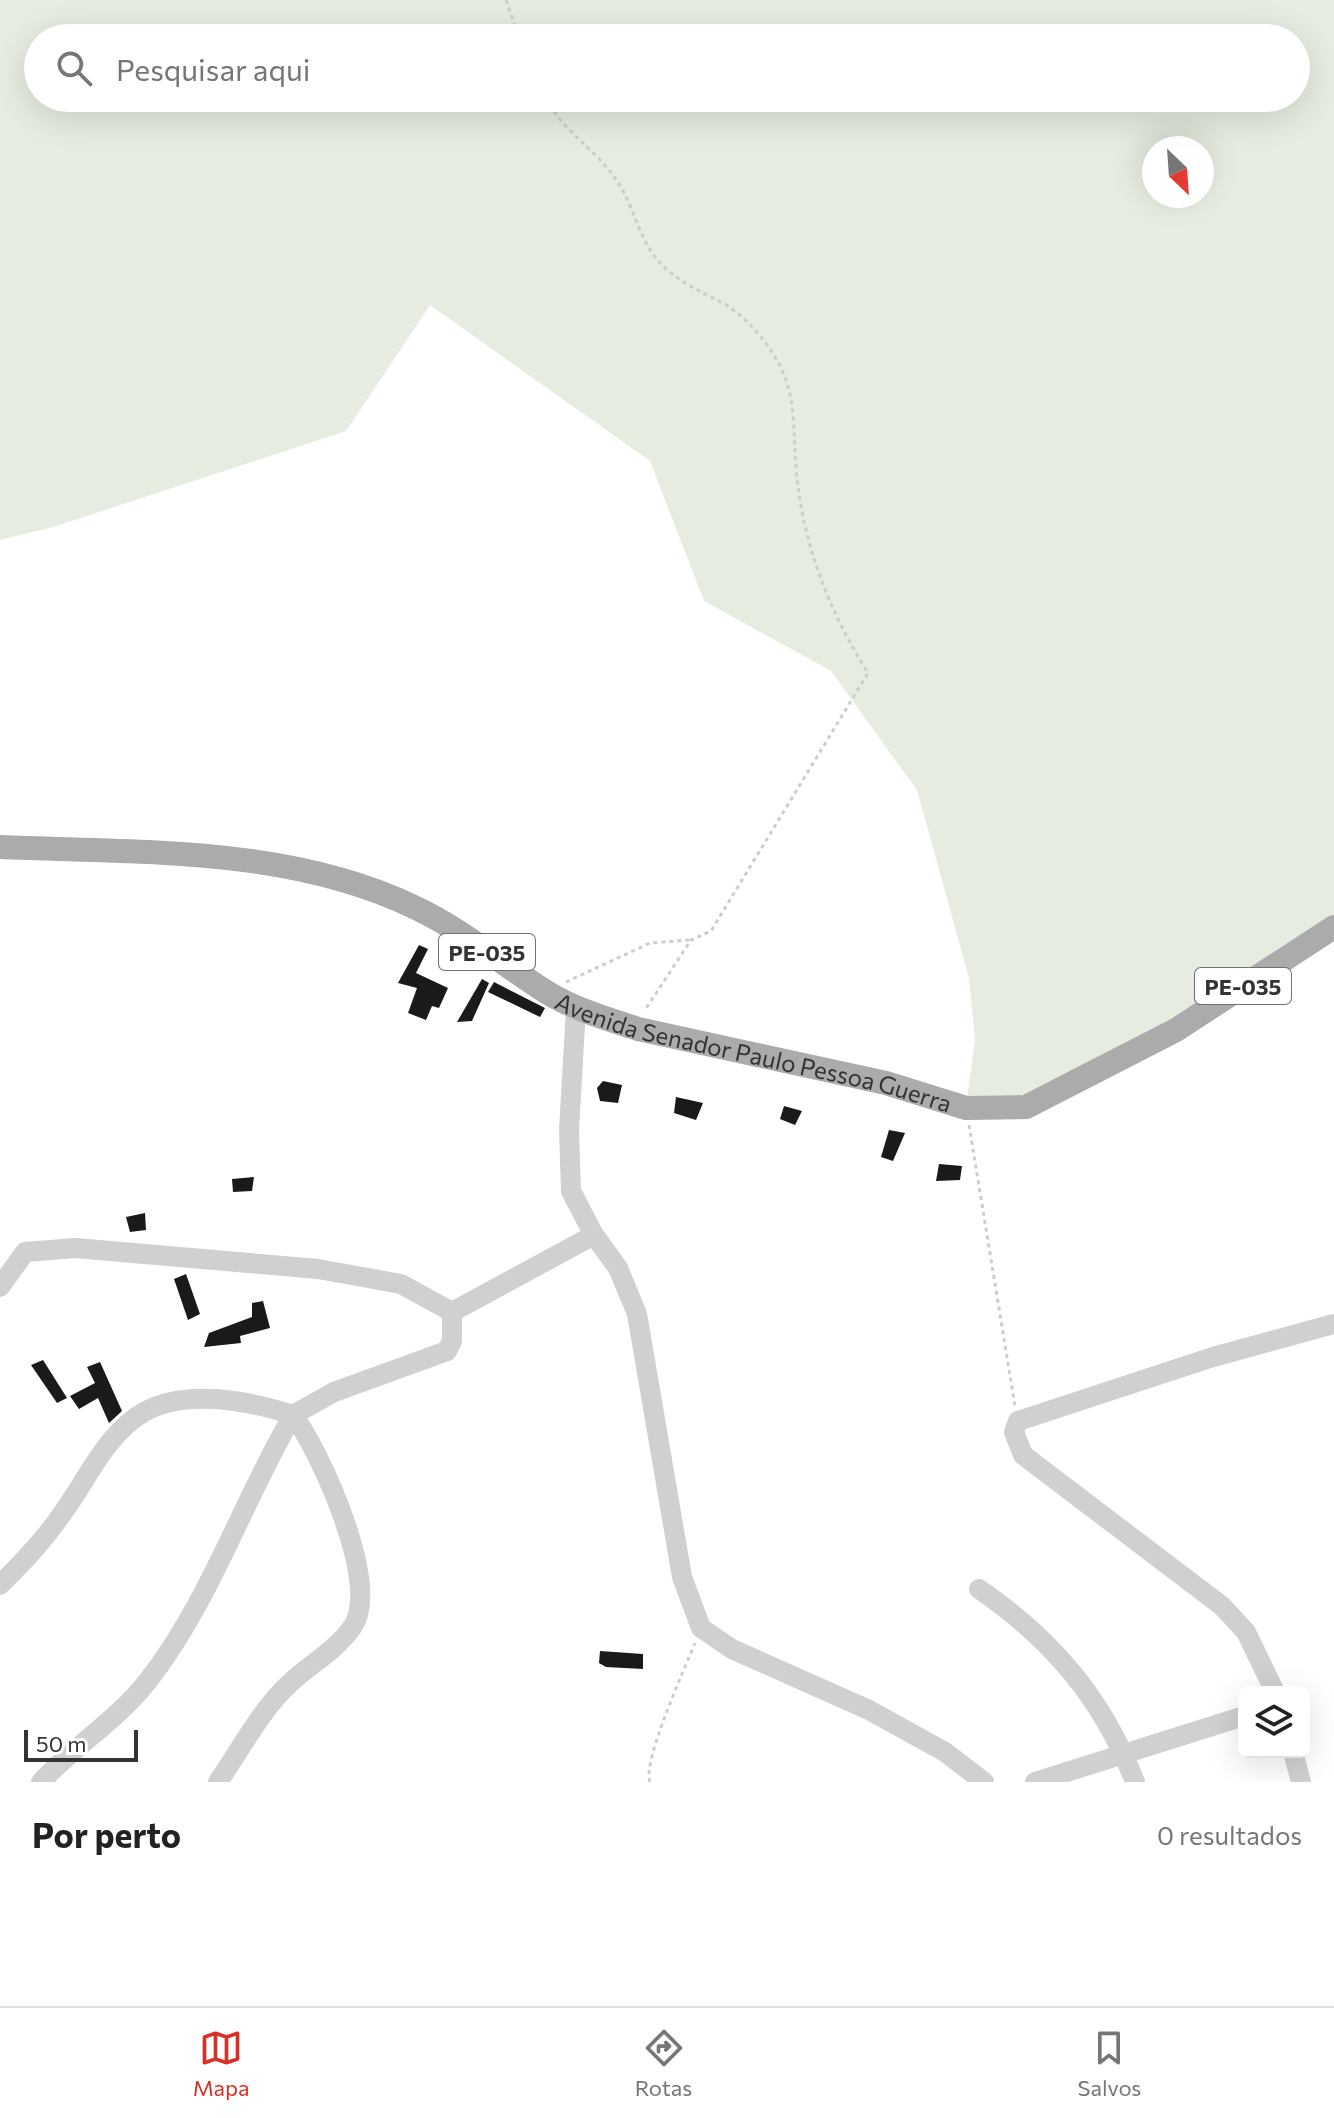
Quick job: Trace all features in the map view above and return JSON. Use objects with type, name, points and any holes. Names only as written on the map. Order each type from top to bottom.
[{"type":"main road","name":"Avenida Senador Paulo Pessoa Guerra","points":[[0,847],[157,854],[288,866],[322,873],[418,908],[576,1008],[638,1029],[874,1080],[966,1108]]},
{"type":"main road","name":"PE-035","points":[[966,1108],[1026,1107],[1176,1030],[1334,927]]},
{"type":"street","points":[[576,1008],[568,1175],[571,1191],[594,1235],[618,1268],[637,1314],[682,1577],[701,1628],[732,1649],[869,1710],[945,1752],[984,1782]]},
{"type":"street","points":[[452,1312],[594,1235]]},
{"type":"street","points":[[0,1287],[25,1252],[75,1248],[265,1263],[368,1276],[401,1284],[452,1312]]},
{"type":"street","points":[[41,1782],[126,1707],[173,1647],[193,1612],[258,1475],[293,1415],[334,1392],[447,1351],[452,1341],[452,1312]]},
{"type":"street","points":[[1272,1686],[1260,1656],[1238,1622],[1222,1606],[1023,1455],[1015,1441],[1018,1421],[1213,1357],[1334,1324]]},
{"type":"street","points":[[0,1585],[35,1551],[124,1428],[144,1412],[159,1406],[222,1398],[254,1402],[293,1415],[312,1445],[340,1512],[359,1579],[358,1615],[339,1641],[277,1697],[219,1781]]},
{"type":"street","points":[[979,1589],[1046,1640],[1101,1713],[1125,1754],[1135,1782]]},
{"type":"street","points":[[1035,1782],[1238,1718]]},
{"type":"street","points":[[1295,1758],[1301,1782]]},
{"type":"path","points":[[506,0],[514,24]]},
{"type":"path","points":[[550,994],[569,979],[622,953],[650,943],[691,940],[711,931],[868,673],[846,638],[820,582],[806,537],[796,468],[795,408],[778,363],[750,325],[722,302],[694,290],[661,264],[635,224],[618,181],[580,143],[557,112]]},
{"type":"path","points":[[638,1029],[644,1013],[691,940]]},
{"type":"path","points":[[966,1108],[1018,1421]]},
{"type":"path","points":[[650,1782],[646,1773],[701,1628]]},
{"type":"shaded area","points":[[0,0],[1334,0],[1334,927],[1062,1087],[966,1108],[975,1039],[969,978],[917,790],[831,671],[704,601],[650,461],[430,305],[346,431],[53,527],[0,540]]},
{"type":"building","points":[[419,945],[428,949],[416,973],[448,988],[439,1008],[432,1006],[426,1020],[408,1013],[417,988],[398,983]]},
{"type":"building","points":[[482,979],[489,983],[472,1021],[457,1022]]},
{"type":"building","points":[[494,982],[545,1008],[540,1017],[488,992]]},
{"type":"building","points":[[603,1081],[622,1085],[618,1103],[600,1101],[597,1088]]},
{"type":"building","points":[[676,1097],[703,1103],[696,1120],[674,1113]]},
{"type":"building","points":[[784,1106],[802,1111],[795,1125],[780,1119]]},
{"type":"building","points":[[889,1130],[905,1133],[893,1161],[881,1157]]},
{"type":"building","points":[[939,1164],[962,1166],[960,1180],[936,1181]]},
{"type":"building","points":[[254,1177],[252,1191],[233,1192],[232,1179]]},
{"type":"building","points":[[145,1213],[146,1230],[130,1232],[126,1217]]},
{"type":"building","points":[[186,1274],[200,1314],[188,1320],[174,1279]]},
{"type":"building","points":[[263,1301],[270,1328],[240,1336],[241,1343],[204,1347],[209,1333],[252,1317],[252,1303]]},
{"type":"building","points":[[43,1360],[67,1398],[57,1403],[31,1365]]},
{"type":"building","points":[[100,1362],[122,1411],[109,1423],[98,1398],[79,1409],[70,1396],[95,1383],[87,1367]]},
{"type":"building","points":[[600,1651],[643,1654],[643,1669],[606,1667],[599,1663]]}]
